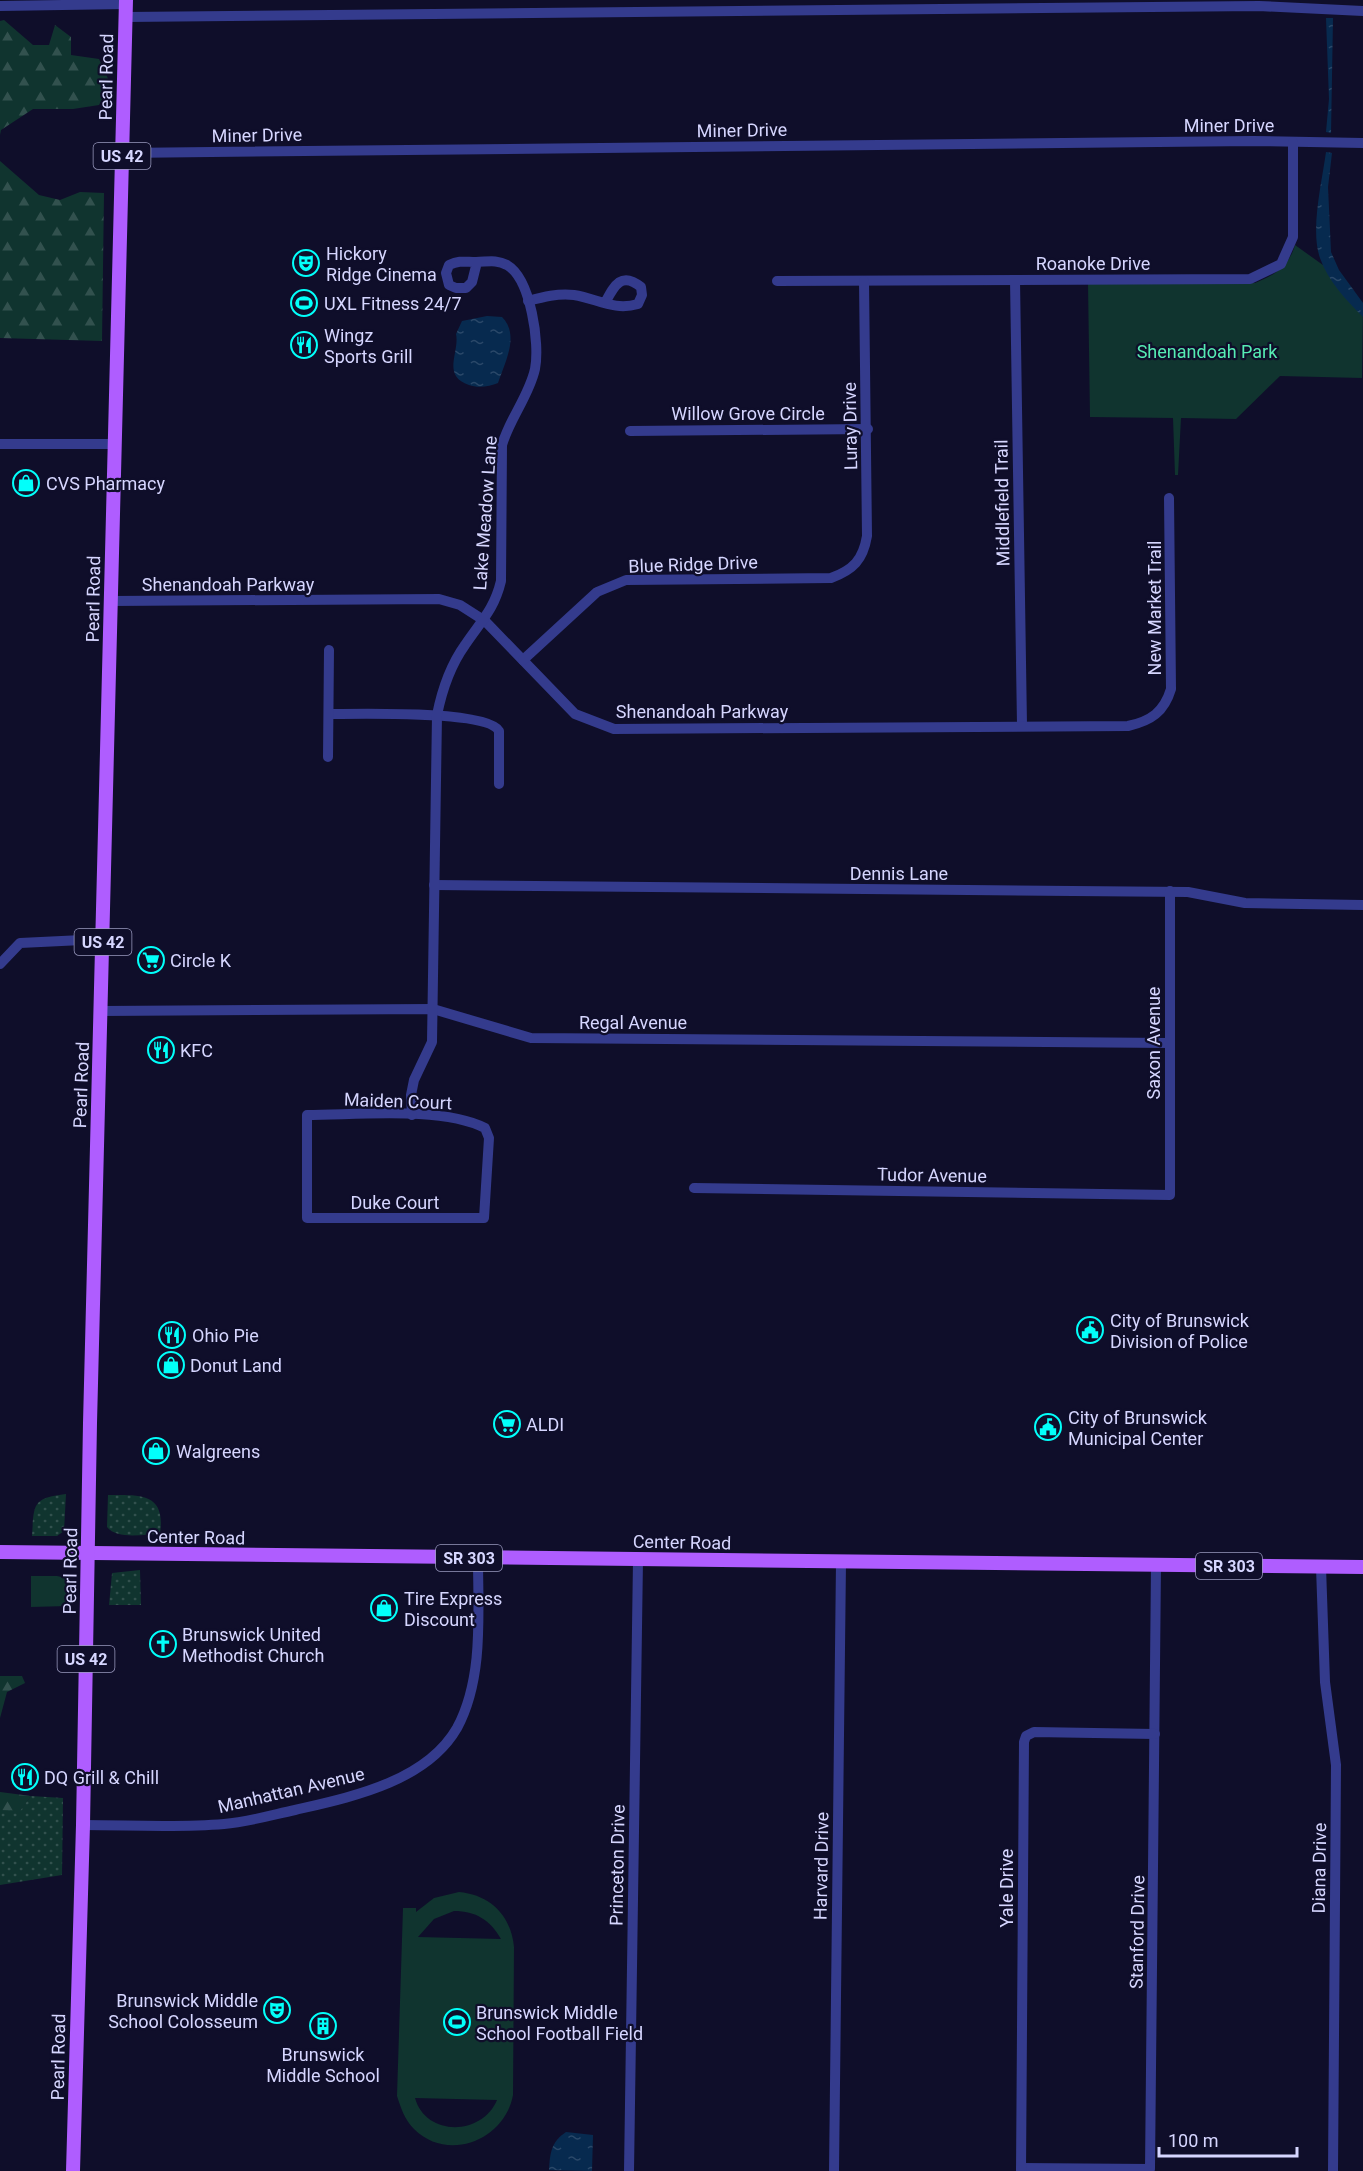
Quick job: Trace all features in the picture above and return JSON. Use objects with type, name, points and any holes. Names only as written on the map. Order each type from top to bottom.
[{"type":"main road","name":"Pearl Road","points":[[73,2171],[126,7]]},
{"type":"main road","name":"Center Road","points":[[0,1552],[1363,1567]]},
{"type":"street","points":[[0,6],[1259,6],[1363,11]]},
{"type":"street","name":"Roanoke Drive","points":[[777,281],[1250,279],[1281,264],[1293,237],[1293,141]]},
{"type":"street","name":"Miner Drive","points":[[122,153],[1363,142]]},
{"type":"street","name":"Lake Meadow Lane","points":[[412,1115],[411,1095],[414,1080],[432,1042],[438,715],[444,689],[455,662],[485,621],[495,602],[501,581],[502,445],[507,427],[531,381],[535,367],[536,336],[528,301],[518,277],[508,265],[492,260],[477,262]]},
{"type":"street","name":"Middlefield Trail","points":[[1015,280],[1022,725]]},
{"type":"street","name":"Luray Drive","points":[[853,568],[864,554],[867,536],[868,429],[864,281]]},
{"type":"street","points":[[528,301],[561,294],[605,303]]},
{"type":"street","name":"Willow Grove Circle","points":[[630,431],[868,429]]},
{"type":"street","points":[[0,444],[114,444]]},
{"type":"street","name":"New Market Trail","points":[[1157,714],[1167,702],[1171,689],[1170,498]]},
{"type":"street","name":"Blue Ridge Drive","points":[[523,660],[597,592],[626,580],[831,578],[853,568]]},
{"type":"street","name":"Shenandoah Parkway","points":[[111,601],[439,599],[460,605],[485,621],[575,714],[614,729],[1128,726],[1145,723],[1157,714]]},
{"type":"street","points":[[328,757],[329,650]]},
{"type":"street","points":[[328,714],[438,715],[485,721],[497,726],[499,730],[499,784]]},
{"type":"street","name":"Dennis Lane","points":[[434,885],[1170,891],[1188,892],[1245,903],[1363,905]]},
{"type":"street","name":"Saxon Avenue","points":[[1170,891],[1170,1195]]},
{"type":"street","points":[[0,964],[20,943],[103,939]]},
{"type":"street","name":"Regal Avenue","points":[[101,1011],[433,1009],[531,1038],[1169,1043]]},
{"type":"street","name":"Maiden Court","points":[[306,1218],[307,1115],[441,1116],[474,1122],[485,1128],[489,1138],[484,1218]]},
{"type":"street","name":"Tudor Avenue","points":[[694,1188],[1170,1195]]},
{"type":"street","name":"Duke Court","points":[[306,1218],[484,1218]]},
{"type":"street","name":"Manhattan Avenue","points":[[83,1825],[207,1825],[246,1821],[363,1792],[395,1780],[425,1762],[439,1751],[454,1732],[469,1696],[477,1641],[478,1558]]},
{"type":"street","name":"Princeton Drive","points":[[629,2171],[638,1560]]},
{"type":"street","name":"Harvard Drive","points":[[834,2171],[841,1562]]},
{"type":"street","name":"Stanford Drive","points":[[1021,2170],[1150,2169],[1156,1565]]},
{"type":"street","name":"Diana Drive","points":[[1321,1567],[1325,1682],[1336,1765],[1333,2171]]},
{"type":"street","name":"Yale Drive","points":[[1021,2170],[1024,1742],[1026,1736],[1034,1732],[1155,1734]]},
{"type":"green space","points":[[4,20],[33,45],[49,45],[55,25],[71,37],[71,55],[99,59],[110,83],[99,105],[73,109],[33,109],[1,130],[0,135],[0,21]]},
{"type":"green space","points":[[0,161],[39,195],[60,200],[80,192],[104,193],[102,341],[0,338]]},
{"type":"green space","name":"Shenandoah Park","points":[[1295,245],[1330,270],[1363,308],[1362,378],[1280,376],[1236,419],[1181,418],[1178,475],[1175,475],[1173,418],[1090,417],[1088,284],[1255,283],[1280,269],[1289,259]]},
{"type":"green space","points":[[66,1494],[64,1531],[57,1536],[32,1536],[33,1516],[37,1504],[47,1498]]},
{"type":"green space","points":[[108,1495],[140,1496],[155,1503],[161,1520],[160,1534],[124,1535],[111,1531],[107,1527]]},
{"type":"green space","points":[[140,1570],[141,1605],[109,1605],[112,1573]]},
{"type":"green space","points":[[31,1576],[66,1578],[68,1606],[31,1607]]},
{"type":"green space","points":[[0,1676],[22,1676],[25,1683],[7,1692],[0,1718]]},
{"type":"green space","points":[[0,1792],[31,1796],[20,1811],[0,1810]]},
{"type":"green space","points":[[31,1796],[63,1798],[62,1875],[0,1885],[0,1810],[20,1810]]},
{"type":"green space","points":[[459,1892],[490,1903],[504,1917],[509,1926],[514,1947],[513,2095],[508,2111],[499,2124],[473,2142],[458,2145],[443,2144],[428,2139],[414,2129],[405,2117],[397,2096],[403,1908],[416,1908],[416,1912],[434,1898]],"holes":[[[454,1911],[462,1911],[482,1918],[501,1939],[418,1937],[434,1919]],[[415,2098],[497,2100],[490,2112],[479,2120],[454,2127],[430,2120],[421,2111]]]},
{"type":"water","points":[[1326,18],[1333,18],[1331,133],[1326,132],[1329,99]]},
{"type":"water","points":[[1326,152],[1332,153],[1328,187],[1331,252],[1339,270],[1363,303],[1363,317],[1333,282],[1323,266],[1317,247],[1316,220]]},
{"type":"water","points":[[487,316],[502,317],[507,324],[510,332],[509,349],[498,383],[483,387],[472,386],[461,381],[454,370],[456,334],[462,321]]},
{"type":"water","points":[[566,2132],[593,2135],[592,2171],[549,2170],[552,2148]]},
{"type":"place","name":"Hickory Ridge Cinema","points":[[306,263]]},
{"type":"place","name":"UXL Fitness 24/7","points":[[304,303]]},
{"type":"place","name":"Wingz Sports Grill","points":[[304,345]]},
{"type":"place","name":"CVS Pharmacy","points":[[26,483]]},
{"type":"place","name":"Circle K","points":[[151,960]]},
{"type":"place","name":"KFC","points":[[161,1050]]},
{"type":"place","name":"City of Brunswick Division of Police","points":[[1090,1330]]},
{"type":"place","name":"Ohio Pie","points":[[172,1335]]},
{"type":"place","name":"Donut Land","points":[[171,1365]]},
{"type":"place","name":"ALDI","points":[[507,1424]]},
{"type":"place","name":"City of Brunswick Municipal Center","points":[[1048,1427]]},
{"type":"place","name":"Walgreens","points":[[156,1451]]},
{"type":"place","name":"Tire Express Discount","points":[[384,1608]]},
{"type":"place","name":"Brunswick United Methodist Church","points":[[163,1644]]},
{"type":"place","name":"DQ Grill & Chill","points":[[25,1777]]},
{"type":"place","name":"Brunswick Middle School Colosseum","points":[[277,2010]]},
{"type":"place","name":"Brunswick Middle School Football Field","points":[[457,2022]]},
{"type":"place","name":"Brunswick Middle School","points":[[323,2026]]}]
